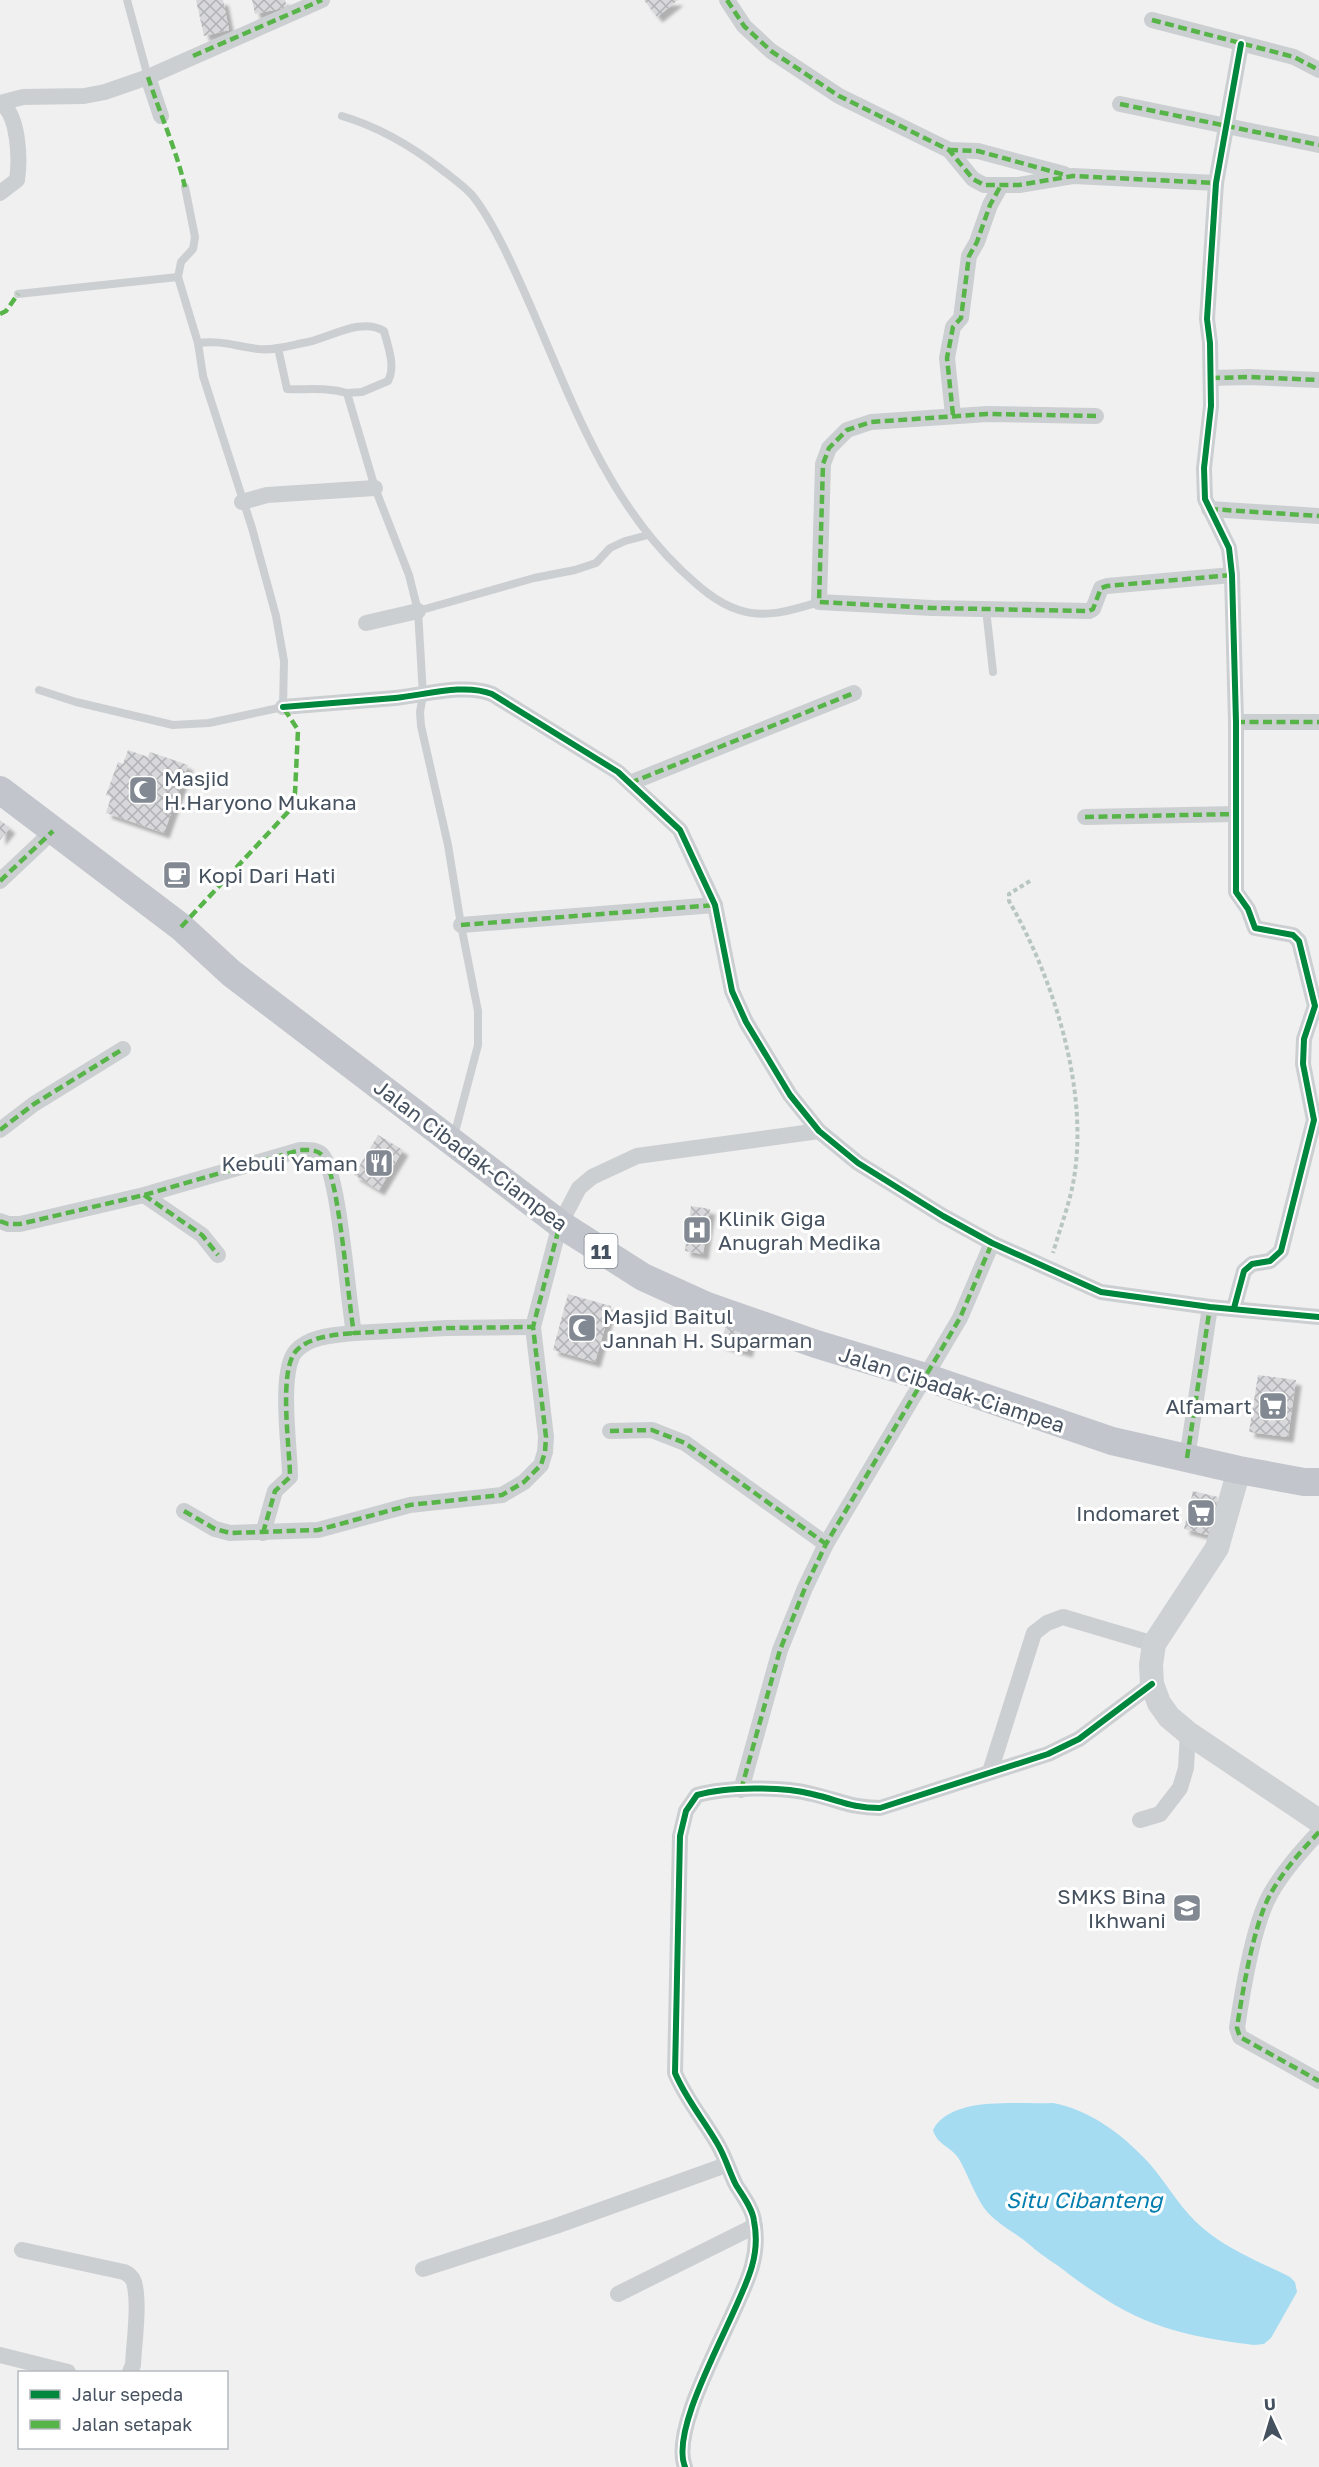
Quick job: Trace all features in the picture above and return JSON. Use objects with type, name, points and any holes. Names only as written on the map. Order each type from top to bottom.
[{"type":"highway","name":"Jalan Cibadak-Ciampea","points":[[0,790],[181,927],[231,973],[453,1140],[560,1224],[643,1277],[707,1306],[816,1344],[926,1377],[1112,1442],[1239,1470],[1304,1482],[1319,1482]]},
{"type":"main road","points":[[1239,1470],[1217,1548],[1154,1644],[1151,1665],[1152,1684],[1159,1703],[1169,1717],[1188,1733],[1319,1821]]},
{"type":"street","points":[[0,103],[23,97],[84,96],[148,77],[322,0]]},
{"type":"street","points":[[727,0],[744,26],[771,51],[839,96],[949,150],[978,151],[1073,176]]},
{"type":"street","points":[[1152,20],[1294,57],[1319,70]]},
{"type":"street","points":[[1234,1308],[1244,1271],[1252,1264],[1270,1261],[1281,1251],[1314,1120],[1304,1064],[1304,1039],[1315,1006],[1299,941],[1293,935],[1256,928],[1248,909],[1236,892],[1236,722],[1232,574],[1225,536],[1205,499],[1204,468],[1212,406],[1207,302],[1216,183],[1241,44]]},
{"type":"street","points":[[148,77],[161,116]]},
{"type":"street","points":[[0,103],[7,106],[13,119],[19,166],[17,180],[0,193]]},
{"type":"street","points":[[1120,104],[1319,145]]},
{"type":"street","points":[[949,150],[973,179],[984,185],[1000,186],[1073,176],[1216,183]]},
{"type":"street","points":[[953,415],[947,358],[953,327],[961,318],[969,256],[1000,186]]},
{"type":"street","points":[[1211,378],[1319,380]]},
{"type":"street","points":[[1096,416],[953,415],[871,423],[847,430],[828,448],[822,464],[819,602],[1089,611],[1093,609],[1101,588],[1107,586],[1232,574]]},
{"type":"street","points":[[242,501],[267,495],[375,488]]},
{"type":"street","points":[[1209,510],[1319,516]]},
{"type":"street","points":[[366,623],[418,611]]},
{"type":"street","points":[[283,706],[476,690],[492,694],[618,772],[680,830],[715,905],[732,991],[747,1022],[790,1095],[819,1131],[858,1163],[943,1216],[992,1243],[1101,1292],[1210,1307],[1319,1317]]},
{"type":"street","points":[[630,783],[854,693]]},
{"type":"street","points":[[1236,722],[1319,722]]},
{"type":"street","points":[[1085,817],[1236,814]]},
{"type":"street","points":[[0,881],[53,831]]},
{"type":"street","points":[[461,925],[715,905]]},
{"type":"street","points":[[0,1130],[34,1104],[123,1049]]},
{"type":"street","points":[[184,1511],[215,1529],[230,1533],[318,1530],[410,1505],[502,1495],[524,1482],[541,1465],[546,1452],[533,1327],[560,1224],[579,1188],[592,1177],[637,1155],[819,1131]]},
{"type":"street","points":[[0,1221],[20,1224],[144,1195],[300,1150],[311,1150],[321,1154],[330,1167],[354,1333]]},
{"type":"street","points":[[144,1195],[202,1235],[218,1255]]},
{"type":"street","points":[[741,1790],[789,1624],[826,1544],[960,1318],[992,1243]]},
{"type":"street","points":[[1187,1458],[1210,1307]]},
{"type":"street","points":[[263,1533],[275,1491],[290,1476],[286,1395],[293,1355],[306,1344],[316,1339],[354,1333],[447,1328],[533,1327]]},
{"type":"street","points":[[610,1431],[652,1430],[685,1443],[826,1544]]},
{"type":"street","points":[[990,1772],[1034,1633],[1047,1623],[1063,1617],[1154,1644]]},
{"type":"street","points":[[685,2467],[683,2462],[684,2438],[691,2409],[752,2267],[756,2242],[754,2218],[718,2145],[686,2097],[675,2073],[680,1836],[686,1811],[697,1795],[715,1790],[792,1790],[811,1793],[851,1806],[880,1808],[1048,1754],[1079,1739],[1152,1684]]},
{"type":"street","points":[[1140,1820],[1160,1814],[1180,1788],[1186,1768],[1188,1733]]},
{"type":"street","points":[[1319,1832],[1283,1873],[1269,1896],[1258,1927],[1237,2028],[1240,2037],[1319,2081]]},
{"type":"street","points":[[423,2269],[556,2226],[726,2165]]},
{"type":"street","points":[[618,2294],[755,2226]]},
{"type":"street","points":[[22,2250],[124,2272],[131,2276],[134,2283],[135,2302],[133,2365],[131,2371]]},
{"type":"street","points":[[0,2355],[60,2371]]},
{"type":"lane","points":[[127,0],[148,77]]},
{"type":"lane","points":[[342,116],[371,125],[414,148],[464,187],[479,205],[516,273],[601,465],[648,535],[664,554],[698,586],[739,610],[767,614],[789,611],[819,602]]},
{"type":"lane","points":[[39,690],[76,702],[173,726],[209,723],[283,706],[284,661],[281,640],[252,528],[203,376],[198,343],[178,277],[181,262],[193,249],[195,237],[185,187]]},
{"type":"lane","points":[[18,294],[178,277]]},
{"type":"lane","points":[[198,343],[217,341],[260,349],[278,348],[318,340],[360,326],[380,328],[384,331],[388,346],[392,374],[388,381],[362,392],[287,389],[278,348]]},
{"type":"lane","points":[[347,393],[375,488],[409,575],[418,611],[423,695],[420,712],[421,726],[448,845],[478,1011],[479,1029],[471,1074],[453,1140]]},
{"type":"lane","points":[[418,611],[534,578],[575,570],[596,563],[610,548],[648,535]]},
{"type":"lane","points":[[986,609],[993,672]]},
{"type":"path","points":[[1030,881],[1010,894],[1009,901],[1039,962],[1049,991],[1071,1065],[1079,1119],[1074,1177],[1049,1268]]},
{"type":"water","name":"Situ Cibanteng","points":[[1005,2103],[1053,2103],[1080,2111],[1106,2125],[1149,2163],[1182,2207],[1205,2230],[1228,2246],[1290,2277],[1295,2282],[1297,2292],[1271,2338],[1264,2344],[1254,2345],[1201,2337],[1157,2325],[1115,2305],[1070,2275],[989,2214],[977,2196],[959,2159],[941,2143],[933,2130],[942,2119],[955,2111],[970,2107]]},
{"type":"building","points":[[196,0],[223,0],[229,30],[204,36]]},
{"type":"building","points":[[252,0],[285,0],[287,7],[255,14]]},
{"type":"building","points":[[644,0],[678,0],[657,17]]},
{"type":"building","name":"Masjid H.Haryono Mukana","points":[[128,750],[148,757],[150,752],[188,765],[164,833],[106,813],[111,797],[106,795],[118,762],[123,764]]},
{"type":"building","points":[[0,820],[10,828],[0,840]]},
{"type":"building","name":"Kebuli Yaman","points":[[378,1135],[403,1150],[379,1190],[354,1175]]},
{"type":"building","name":"Klinik Giga Anugrah Medika","points":[[691,1206],[710,1209],[703,1254],[685,1251]]},
{"type":"building","name":"Masjid Baitul Jannah H. Suparman","points":[[568,1294],[611,1306],[595,1362],[553,1350]]},
{"type":"building","points":[[726,1326],[752,1334],[747,1352],[720,1344]]},
{"type":"building","name":"Alfamart","points":[[1258,1375],[1296,1380],[1288,1437],[1249,1432]]},
{"type":"building","name":"Indomaret","points":[[1193,1491],[1218,1497],[1208,1535],[1184,1529]]},
{"type":"marked path","points":[[193,56],[322,0]]},
{"type":"marked path","points":[[727,0],[744,26],[771,51],[839,96],[949,150],[973,179],[984,185],[1019,185],[1073,176],[1216,183]]},
{"type":"marked path","points":[[1152,20],[1294,57],[1319,70]]},
{"type":"marked path","points":[[148,77],[173,145],[185,187]]},
{"type":"marked path","points":[[1120,104],[1319,145]]},
{"type":"marked path","points":[[949,150],[978,151],[1065,175]]},
{"type":"marked path","points":[[953,415],[947,358],[953,327],[961,318],[969,256],[1000,187]]},
{"type":"marked path","points":[[0,314],[6,311],[18,294]]},
{"type":"marked path","points":[[1211,378],[1319,380]]},
{"type":"marked path","points":[[1096,416],[987,414],[871,422],[847,430],[829,448],[823,464],[819,602],[932,608],[1089,611],[1093,609],[1101,588],[1107,586],[1232,575]]},
{"type":"marked path","points":[[1209,509],[1319,516]]},
{"type":"marked path","points":[[630,783],[854,693]]},
{"type":"marked path","points":[[181,927],[288,812],[295,793],[298,730],[283,707]]},
{"type":"marked path","points":[[1236,722],[1319,722]]},
{"type":"marked path","points":[[1085,817],[1236,814]]},
{"type":"marked path","points":[[0,881],[53,831]]},
{"type":"marked path","points":[[461,925],[715,905]]},
{"type":"marked path","points":[[0,1130],[34,1104],[123,1049]]},
{"type":"marked path","points":[[0,1221],[20,1224],[144,1195],[300,1150],[314,1151],[322,1155],[328,1166],[333,1185],[354,1333],[447,1328],[533,1327]]},
{"type":"marked path","points":[[144,1195],[202,1235],[218,1255]]},
{"type":"marked path","points":[[184,1511],[215,1529],[230,1533],[318,1530],[410,1505],[502,1495],[524,1482],[541,1465],[545,1452],[546,1437],[533,1327],[560,1224]]},
{"type":"marked path","points":[[741,1790],[780,1650],[805,1588],[826,1544],[960,1318],[992,1243]]},
{"type":"marked path","points":[[1187,1458],[1210,1307]]},
{"type":"marked path","points":[[263,1533],[275,1491],[290,1477],[286,1392],[291,1361],[296,1351],[308,1342],[323,1337],[354,1333]]},
{"type":"marked path","points":[[610,1431],[652,1430],[685,1443],[826,1544]]},
{"type":"marked path","points":[[1319,1832],[1287,1869],[1265,1906],[1250,1959],[1237,2028],[1240,2037],[1319,2081]]},
{"type":"cycle path","points":[[1234,1308],[1244,1271],[1252,1264],[1270,1261],[1281,1251],[1314,1120],[1303,1064],[1304,1039],[1315,1006],[1299,941],[1293,935],[1255,928],[1248,909],[1236,892],[1236,722],[1232,575],[1229,548],[1205,499],[1204,468],[1211,406],[1210,343],[1207,319],[1216,183],[1241,44]]},
{"type":"cycle path","points":[[283,707],[395,698],[457,690],[492,694],[618,772],[680,830],[715,905],[732,991],[746,1022],[790,1095],[819,1131],[858,1163],[943,1216],[992,1243],[1101,1292],[1210,1307],[1319,1317]]},
{"type":"cycle path","points":[[685,2467],[683,2448],[687,2424],[708,2368],[745,2286],[753,2261],[756,2238],[753,2216],[749,2207],[736,2185],[720,2148],[689,2100],[675,2073],[680,1836],[686,1811],[697,1795],[723,1790],[754,1789],[800,1791],[853,1805],[880,1808],[1048,1754],[1079,1739],[1152,1684]]},
{"type":"place","name":"Masjid H.Haryono Mukana","points":[[143,790]]},
{"type":"place","name":"Kopi Dari Hati","points":[[177,875]]},
{"type":"place","name":"Kebuli Yaman","points":[[379,1163]]},
{"type":"place","name":"Klinik Giga Anugrah Medika","points":[[697,1230]]},
{"type":"place","name":"Masjid Baitul Jannah H. Suparman","points":[[582,1328]]},
{"type":"place","name":"Alfamart","points":[[1273,1406]]},
{"type":"place","name":"Indomaret","points":[[1201,1513]]},
{"type":"place","name":"SMKS Bina Ikhwani","points":[[1187,1908]]}]
